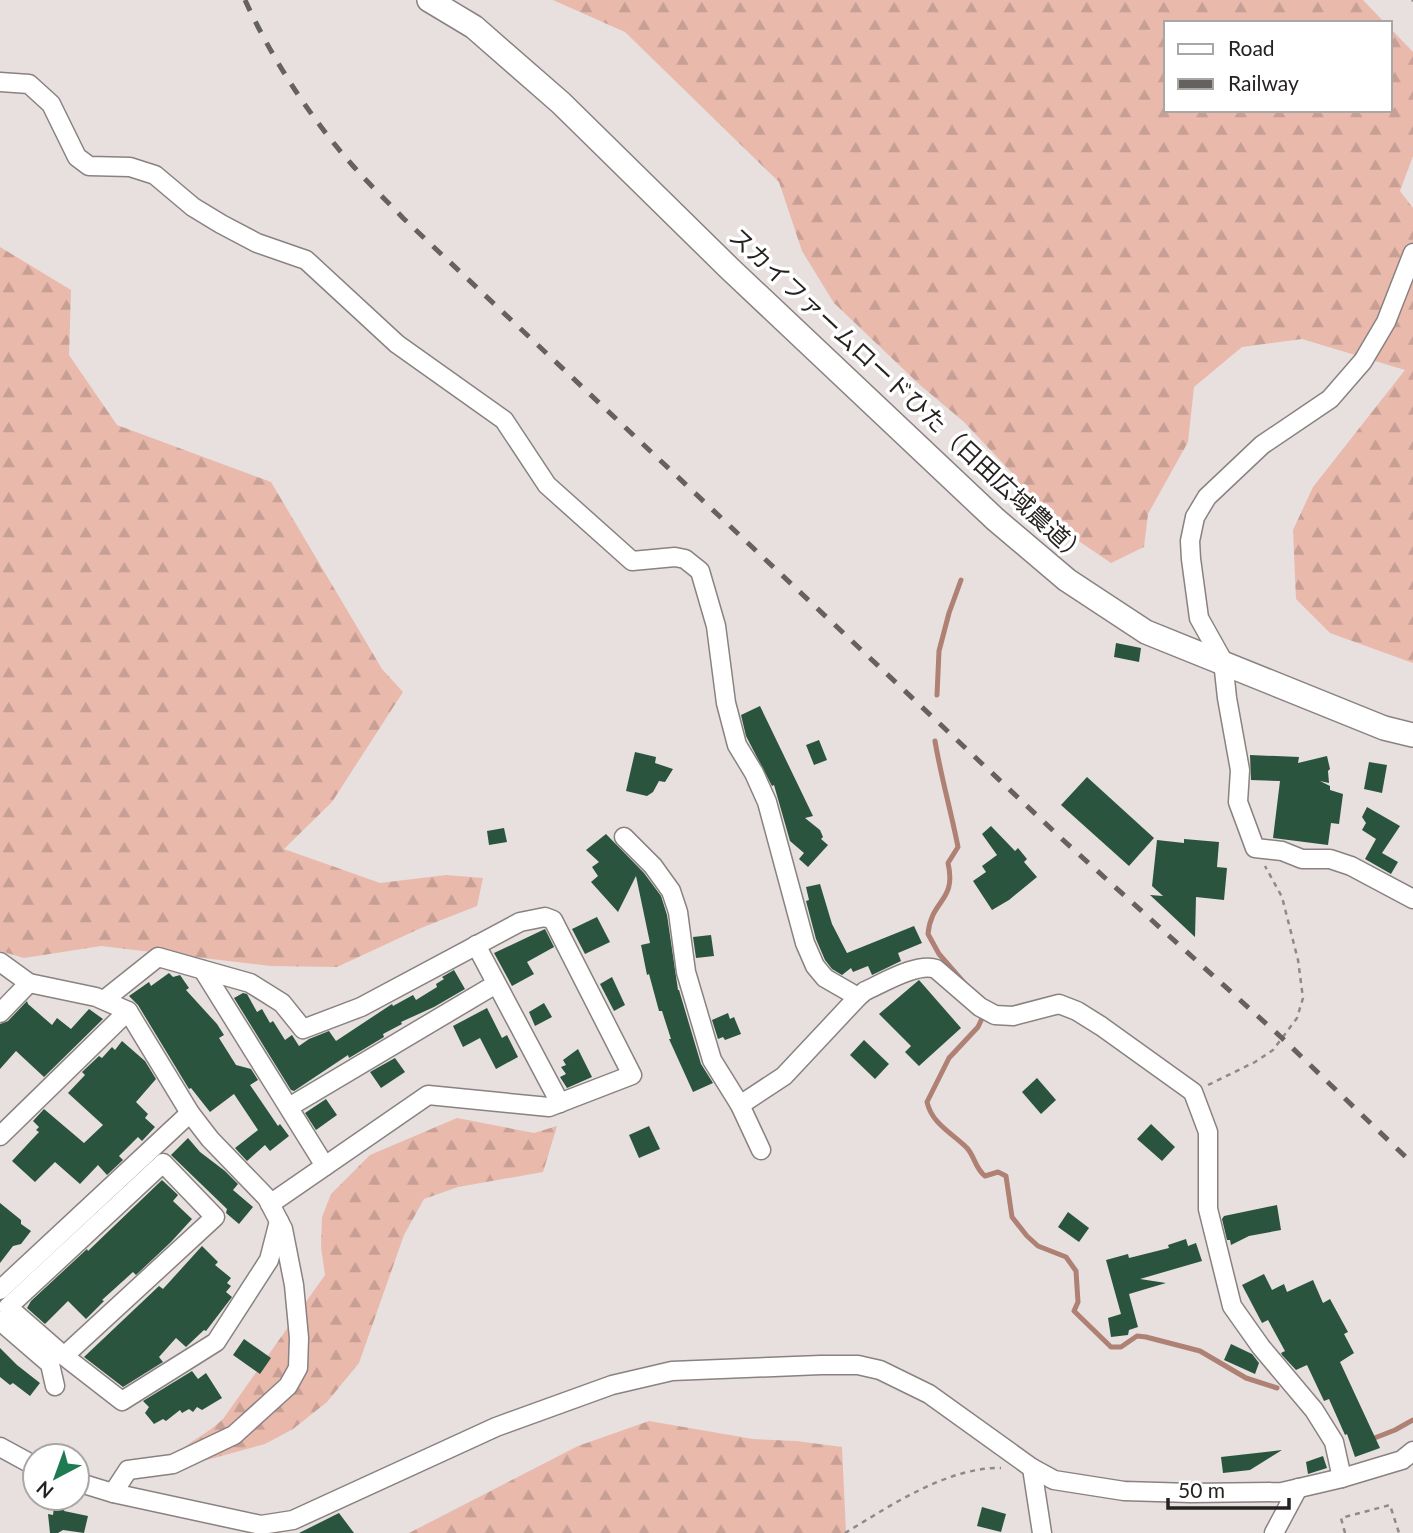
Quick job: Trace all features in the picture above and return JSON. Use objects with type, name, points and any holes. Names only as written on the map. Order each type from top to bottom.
[{"type":"street","name":"スカイファームロードひた（日田広域農道）","points":[[429,0],[474,27],[561,103],[739,277],[995,519],[1067,580],[1146,632],[1384,728],[1413,735]]},
{"type":"street","points":[[0,82],[29,84],[51,103],[77,157],[89,166],[130,167],[155,175],[193,207],[221,225],[257,243],[306,260],[397,344],[504,420],[547,485],[632,561],[675,557],[693,564],[700,572],[716,626],[726,703],[737,745],[767,802],[805,943],[814,966],[825,978],[858,997]]},
{"type":"street","points":[[1413,253],[1387,322],[1363,361],[1330,399],[1262,445],[1207,497],[1195,517],[1190,541],[1199,618],[1223,662],[1240,770],[1238,802],[1255,848],[1282,851],[1302,859],[1330,859],[1351,866],[1413,899]]},
{"type":"street","points":[[624,836],[658,871],[671,891],[678,912],[686,972],[712,1060],[740,1105],[761,1150]]},
{"type":"street","points":[[104,1000],[158,957],[250,983],[282,1003],[303,1029],[361,1007],[520,922],[545,916],[553,920],[632,1075],[549,1107],[428,1095],[270,1204]]},
{"type":"street","points":[[476,945],[560,1103]]},
{"type":"street","points":[[0,962],[29,983],[104,1000],[128,1011],[190,1113],[270,1204],[283,1229],[294,1285],[299,1338],[298,1368],[288,1385],[234,1435],[173,1464],[128,1470],[113,1493]]},
{"type":"street","points":[[740,1105],[784,1076],[858,997],[908,972],[930,967],[942,973],[988,1011],[1013,1016],[1059,1004],[1101,1026],[1193,1092],[1208,1132],[1208,1209],[1232,1306],[1261,1347],[1314,1410],[1336,1449],[1342,1478]]},
{"type":"street","points":[[203,970],[325,1166]]},
{"type":"street","points":[[0,1013],[29,983]]},
{"type":"street","points":[[289,1107],[496,984]]},
{"type":"street","points":[[0,1136],[128,1011]]},
{"type":"street","points":[[0,1290],[190,1113]]},
{"type":"street","points":[[64,1356],[215,1217],[163,1163],[8,1307],[64,1356],[122,1401],[216,1342],[269,1260],[279,1221]]},
{"type":"street","points":[[0,1321],[50,1364],[55,1386]]},
{"type":"street","points":[[91,1486],[261,1525],[273,1525],[293,1520],[496,1427],[612,1385],[672,1371],[821,1365],[858,1365],[880,1370],[929,1394],[1032,1468],[1054,1479],[1124,1490],[1191,1493],[1282,1492],[1402,1460],[1413,1451]]},
{"type":"street","points":[[0,1447],[21,1458]]},
{"type":"street","points":[[1032,1468],[1042,1533]]},
{"type":"street","points":[[1274,1533],[1298,1488]]},
{"type":"path","points":[[1193,1092],[1255,1062],[1273,1050],[1297,1018],[1303,998],[1298,960],[1282,897],[1255,848]]},
{"type":"path","points":[[845,1533],[916,1491],[960,1475],[992,1468],[1032,1468]]},
{"type":"path","points":[[1345,1533],[1341,1518],[1390,1506],[1399,1533]]},
{"type":"green space","points":[[553,0],[1363,0],[1383,21],[1164,21],[1164,112],[1392,112],[1392,30],[1413,52],[1413,156],[1400,191],[1413,208],[1413,663],[1330,633],[1296,599],[1293,530],[1313,487],[1405,370],[1302,339],[1242,347],[1194,387],[1188,442],[1148,514],[1144,547],[1111,563],[1039,514],[1015,476],[964,422],[920,385],[834,303],[802,251],[779,182],[625,32]]},
{"type":"green space","points":[[0,247],[71,290],[69,355],[117,425],[271,482],[382,669],[403,692],[332,802],[284,849],[380,883],[446,875],[483,878],[477,906],[421,928],[337,967],[271,966],[101,946],[24,958],[0,951]]},
{"type":"green space","points":[[457,1118],[534,1133],[557,1126],[543,1172],[458,1187],[424,1199],[404,1235],[359,1363],[327,1402],[293,1429],[265,1444],[181,1467],[180,1451],[223,1419],[325,1275],[321,1247],[322,1217],[331,1194],[370,1155]]},
{"type":"green space","points":[[649,1421],[753,1439],[842,1447],[846,1533],[409,1533],[578,1446]]},
{"type":"building","points":[[1116,643],[1141,648],[1139,662],[1114,657]]},
{"type":"building","points":[[760,706],[813,816],[805,818],[820,830],[823,837],[821,839],[828,845],[808,867],[799,859],[804,853],[790,841],[774,785],[772,786],[746,736],[741,715]]},
{"type":"building","points":[[819,740],[827,760],[814,765],[806,745]]},
{"type":"building","points":[[635,752],[656,757],[655,763],[673,769],[665,782],[659,781],[653,792],[647,796],[626,791]]},
{"type":"building","points":[[1250,755],[1299,757],[1298,763],[1327,756],[1329,783],[1320,781],[1330,786],[1330,790],[1343,794],[1339,824],[1331,823],[1328,845],[1273,838],[1280,781],[1251,780]]},
{"type":"building","points":[[1369,762],[1387,765],[1382,793],[1364,789]]},
{"type":"building","points":[[1087,777],[1154,838],[1129,866],[1061,805]]},
{"type":"building","points":[[1367,807],[1400,826],[1382,853],[1398,862],[1391,874],[1365,859],[1376,839],[1362,830],[1366,823],[1362,817]]},
{"type":"building","points":[[991,826],[1015,851],[1018,848],[1027,859],[1024,862],[1037,877],[992,910],[973,881],[986,872],[982,866],[997,855],[982,834]]},
{"type":"building","points":[[504,828],[507,842],[489,845],[487,831]]},
{"type":"building","points":[[606,834],[644,873],[661,896],[667,915],[678,990],[701,1064],[713,1083],[693,1092],[669,1039],[662,1011],[659,1011],[649,974],[647,975],[641,945],[650,943],[636,876],[618,912],[591,882],[598,876],[592,867],[599,862],[586,850]]},
{"type":"building","points":[[1184,839],[1219,842],[1217,867],[1227,868],[1224,900],[1196,897],[1195,937],[1150,895],[1163,896],[1152,886],[1157,840],[1184,843]]},
{"type":"building","points":[[820,884],[832,924],[847,953],[914,926],[922,943],[898,953],[901,961],[872,975],[868,966],[853,972],[851,968],[842,975],[832,969],[825,960],[816,939],[806,901],[809,900],[806,887]]},
{"type":"building","points":[[597,917],[610,942],[585,954],[572,929]]},
{"type":"building","points":[[545,929],[554,947],[527,962],[534,974],[512,986],[494,953]]},
{"type":"building","points":[[711,935],[714,956],[696,958],[693,937]]},
{"type":"building","points":[[454,970],[465,989],[401,1022],[402,1024],[383,1034],[384,1037],[349,1058],[348,1055],[294,1091],[234,998],[243,993],[247,994],[257,1012],[262,1009],[285,1040],[292,1035],[299,1046],[329,1031],[336,1041],[392,1004],[393,1006],[413,995],[416,1000],[437,987],[436,984],[444,979],[442,977]]},
{"type":"building","points":[[169,973],[173,977],[180,975],[189,988],[186,990],[217,1024],[224,1035],[219,1038],[236,1065],[251,1069],[258,1080],[250,1085],[278,1126],[280,1124],[289,1136],[270,1151],[265,1145],[247,1161],[235,1148],[258,1130],[234,1094],[210,1112],[191,1088],[189,1089],[138,1005],[129,996],[149,982],[151,986]]},
{"type":"building","points":[[612,977],[625,1005],[614,1011],[600,984]]},
{"type":"building","points":[[919,980],[961,1028],[919,1066],[905,1052],[911,1046],[879,1014]]},
{"type":"building","points":[[27,1001],[52,1025],[57,1018],[71,1029],[89,1009],[103,1019],[44,1077],[16,1051],[0,1069],[0,1024],[8,1021]]},
{"type":"building","points":[[544,1003],[552,1017],[535,1026],[529,1012]]},
{"type":"building","points":[[487,1008],[502,1038],[507,1035],[518,1057],[496,1069],[480,1038],[463,1047],[453,1026]]},
{"type":"building","points":[[728,1013],[730,1019],[734,1017],[741,1034],[725,1040],[723,1037],[718,1039],[712,1020]]},
{"type":"building","points":[[864,1040],[889,1064],[875,1079],[850,1055]]},
{"type":"building","points":[[122,1041],[145,1061],[156,1079],[136,1102],[148,1114],[145,1118],[155,1127],[142,1141],[138,1137],[119,1156],[123,1160],[107,1175],[98,1165],[80,1184],[55,1162],[35,1182],[12,1161],[39,1132],[36,1130],[39,1127],[33,1121],[44,1109],[84,1143],[103,1125],[68,1093],[85,1075],[82,1072],[112,1047],[115,1050]]},
{"type":"building","points":[[578,1049],[592,1077],[567,1088],[560,1077],[566,1074],[561,1067],[566,1065],[563,1060]]},
{"type":"building","points":[[395,1058],[405,1072],[381,1088],[370,1072]]},
{"type":"building","points":[[1037,1078],[1056,1100],[1041,1114],[1022,1092]]},
{"type":"building","points":[[326,1099],[337,1115],[316,1130],[305,1113]]},
{"type":"building","points":[[1151,1124],[1175,1147],[1162,1161],[1137,1139]]},
{"type":"building","points":[[649,1126],[660,1149],[639,1158],[629,1135]]},
{"type":"building","points":[[188,1138],[200,1152],[238,1184],[233,1190],[253,1207],[239,1224],[171,1155]]},
{"type":"building","points":[[162,1180],[178,1195],[173,1201],[192,1219],[171,1242],[136,1275],[133,1272],[102,1300],[104,1301],[86,1319],[68,1301],[45,1324],[27,1308],[31,1301]]},
{"type":"building","points":[[0,1203],[31,1231],[21,1244],[13,1246],[0,1263]]},
{"type":"building","points":[[1277,1205],[1281,1230],[1249,1236],[1231,1245],[1230,1240],[1227,1240],[1222,1219],[1224,1216]]},
{"type":"building","points":[[1068,1212],[1089,1228],[1079,1242],[1058,1227]]},
{"type":"building","points":[[1186,1239],[1188,1246],[1196,1243],[1202,1261],[1140,1279],[1166,1283],[1129,1294],[1138,1327],[1129,1330],[1128,1335],[1111,1337],[1108,1318],[1121,1314],[1106,1260],[1128,1254],[1129,1258],[1169,1248],[1168,1245]]},
{"type":"building","points":[[202,1246],[218,1262],[215,1265],[231,1278],[227,1283],[231,1286],[226,1292],[232,1297],[206,1331],[186,1347],[176,1338],[159,1357],[163,1362],[123,1387],[84,1357],[159,1286],[163,1289]]},
{"type":"building","points":[[1264,1274],[1272,1290],[1284,1284],[1287,1292],[1313,1280],[1323,1303],[1330,1299],[1348,1332],[1344,1334],[1354,1353],[1340,1362],[1380,1448],[1355,1457],[1347,1434],[1345,1435],[1329,1399],[1324,1401],[1307,1365],[1296,1370],[1282,1355],[1285,1351],[1268,1320],[1262,1323],[1242,1285]]},
{"type":"building","points":[[244,1339],[271,1358],[260,1374],[233,1355]]},
{"type":"building","points":[[1231,1344],[1252,1354],[1259,1363],[1255,1374],[1224,1360]]},
{"type":"building","points":[[0,1348],[40,1383],[30,1396],[0,1377]]},
{"type":"building","points":[[192,1371],[198,1379],[206,1373],[222,1398],[202,1410],[197,1407],[193,1412],[189,1409],[182,1413],[180,1410],[166,1421],[163,1419],[154,1424],[145,1413],[149,1407],[143,1401]]},
{"type":"building","points":[[1282,1450],[1250,1470],[1223,1473],[1221,1457]]},
{"type":"building","points":[[1323,1456],[1327,1468],[1308,1474],[1306,1462]]},
{"type":"building","points":[[982,1507],[1006,1514],[1001,1532],[977,1526]]},
{"type":"building","points":[[53,1512],[69,1512],[88,1516],[84,1533],[63,1530],[50,1533],[48,1514],[53,1515]]},
{"type":"building","points":[[339,1513],[354,1533],[299,1533]]},
{"type":"waterway","points":[[937,695],[939,651],[961,580]]},
{"type":"waterway","points":[[935,741],[958,847],[948,863],[949,886],[930,922],[928,934],[939,954],[966,985]]},
{"type":"waterway","points":[[985,1012],[978,1027],[949,1058],[927,1102],[933,1116],[967,1148],[985,1176],[998,1172],[1006,1176],[1012,1217],[1027,1236],[1038,1246],[1066,1257],[1076,1271],[1078,1302],[1074,1311],[1111,1347],[1121,1347],[1137,1336],[1146,1337],[1200,1351],[1246,1378],[1277,1388]]},
{"type":"waterway","points":[[1372,1439],[1413,1420]]},
{"type":"railway","points":[[245,0],[267,44],[308,109],[354,167],[403,218],[1062,839],[1282,1038],[1413,1164]]}]
